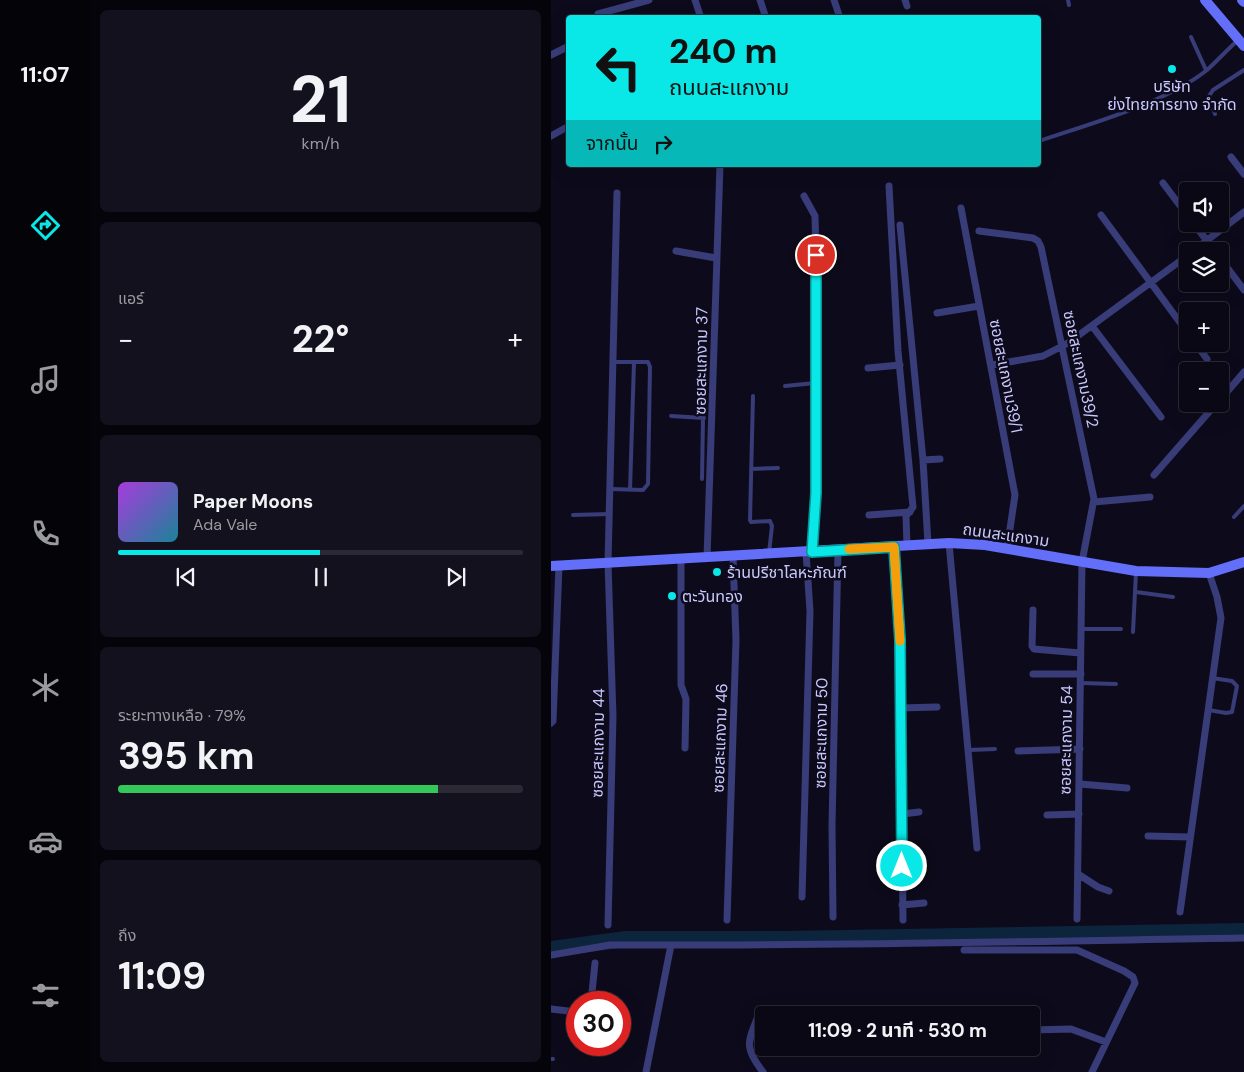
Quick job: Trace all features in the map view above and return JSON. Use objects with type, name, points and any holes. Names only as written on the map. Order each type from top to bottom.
[{"type":"street","points":[[598,14],[649,0]]},
{"type":"street","points":[[695,0],[700,15]]},
{"type":"street","points":[[760,0],[765,15]]},
{"type":"street","points":[[835,0],[839,15]]},
{"type":"street","points":[[1205,0],[1241,43]]},
{"type":"street","points":[[624,8],[626,15]]},
{"type":"street","points":[[551,55],[566,48]]},
{"type":"street","points":[[551,136],[566,128]]},
{"type":"street","points":[[1231,158],[1244,174]]},
{"type":"street","name":"ซอยสะแกงาม 37","points":[[707,558],[720,167]]},
{"type":"street","points":[[1163,183],[1179,204]]},
{"type":"street","points":[[889,186],[900,365],[913,507],[906,516],[907,546]]},
{"type":"street","name":"ซอยสะแกงาม 44","points":[[608,925],[613,716],[608,563],[617,193]]},
{"type":"street","points":[[802,897],[811,611],[809,552],[816,493],[815,383],[817,294],[815,216],[804,196]]},
{"type":"street","name":"ซอยสะแกงาม39/1","points":[[961,208],[1015,495],[1007,549]]},
{"type":"street","points":[[1200,232],[1207,241],[1244,212]]},
{"type":"street","points":[[1101,215],[1179,321]]},
{"type":"street","points":[[900,225],[923,460],[928,544]]},
{"type":"street","name":"ซอยสะแกงาม39/2","points":[[979,231],[1033,238],[1038,241],[1094,502],[1082,562]]},
{"type":"street","points":[[676,251],[716,258]]},
{"type":"street","points":[[992,365],[1043,356],[1062,346],[1179,262]]},
{"type":"street","points":[[1229,270],[1244,290]]},
{"type":"street","points":[[937,313],[979,306]]},
{"type":"street","points":[[1091,326],[1161,417]]},
{"type":"street","points":[[1202,352],[1207,359]]},
{"type":"street","points":[[868,368],[900,365]]},
{"type":"street","points":[[1229,390],[1244,372]]},
{"type":"street","points":[[1154,475],[1209,412]]},
{"type":"street","points":[[923,460],[940,459]]},
{"type":"street","points":[[1094,502],[1150,497]]},
{"type":"street","points":[[869,515],[910,512]]},
{"type":"street","points":[[949,543],[977,848]]},
{"type":"street","name":"ถนนสะแกงาม","points":[[555,566],[949,543],[985,545],[1137,572],[1209,573],[1244,562]]},
{"type":"street","points":[[894,547],[900,640],[903,920]]},
{"type":"street","name":"ซอยสะแกงาม 50","points":[[833,917],[838,550]]},
{"type":"street","name":"ซอยสะแกงาม 46","points":[[727,920],[736,640],[733,556]]},
{"type":"street","points":[[681,559],[681,685],[686,699],[685,748]]},
{"type":"street","name":"ซอยสะแกงาม 54","points":[[1077,919],[1082,562]]},
{"type":"street","points":[[551,723],[555,566]]},
{"type":"street","points":[[1180,912],[1221,618],[1209,573]]},
{"type":"street","points":[[1033,610],[1032,646],[1034,649],[1080,653]]},
{"type":"street","points":[[1033,674],[1081,674]]},
{"type":"street","points":[[900,708],[937,707]]},
{"type":"street","points":[[1018,751],[1080,749]]},
{"type":"street","points":[[1079,784],[1127,788]]},
{"type":"street","points":[[902,814],[919,812]]},
{"type":"street","points":[[1047,815],[1079,814]]},
{"type":"street","points":[[1148,836],[1190,837]]},
{"type":"street","points":[[1078,874],[1098,887],[1109,891]]},
{"type":"street","points":[[903,905],[924,903]]},
{"type":"street","points":[[551,955],[609,944],[1072,942],[1244,938]]},
{"type":"street","points":[[646,1072],[671,945]]},
{"type":"street","points":[[964,950],[1071,949],[1124,971],[1133,977],[1135,982],[1092,1072]]},
{"type":"street","points":[[592,991],[595,963]]},
{"type":"street","points":[[551,1009],[566,1011]]},
{"type":"street","points":[[755,1023],[748,1044],[750,1055],[763,1072]]},
{"type":"street","points":[[1040,1030],[1071,1030],[1106,1042]]},
{"type":"lane","points":[[1191,37],[1206,70]]},
{"type":"lane","points":[[1041,140],[1098,121],[1173,90],[1206,70],[1241,43]]},
{"type":"lane","points":[[1215,114],[1209,96],[1213,90],[1244,70]]},
{"type":"lane","points":[[611,489],[643,490],[648,484],[650,367],[648,362],[613,362]]},
{"type":"lane","points":[[631,490],[634,362]]},
{"type":"lane","points":[[785,386],[815,383]]},
{"type":"lane","points":[[753,396],[750,520],[751,522],[770,521],[772,526],[769,554]]},
{"type":"lane","points":[[671,416],[713,419]]},
{"type":"lane","points":[[703,418],[703,479]]},
{"type":"lane","points":[[751,469],[778,468]]},
{"type":"lane","points":[[1234,517],[1244,506]]},
{"type":"lane","points":[[573,515],[610,514]]},
{"type":"lane","points":[[1133,632],[1137,572]]},
{"type":"lane","points":[[1136,592],[1173,597]]},
{"type":"lane","points":[[1081,629],[1121,629]]},
{"type":"lane","points":[[1207,710],[1226,714],[1233,712],[1237,686],[1233,681],[1212,678]]},
{"type":"lane","points":[[1081,683],[1116,684]]},
{"type":"lane","points":[[969,750],[995,749]]},
{"type":"waterway","points":[[551,949],[626,939],[787,939],[1244,931]]},
{"type":"slow traffic","points":[[849,549],[894,547],[900,641]]},
{"type":"place","name":"บริษัท ย่งไทยการยาง จำกัด","points":[[1172,69]]},
{"type":"place","name":"ร้านปรีชาโลหะภัณฑ์","points":[[717,572]]},
{"type":"place","name":"ตะวันทอง","points":[[672,596]]},
{"type":"route","points":[[816,255],[816,493],[812,552],[894,547],[900,640],[902,866]]}]
